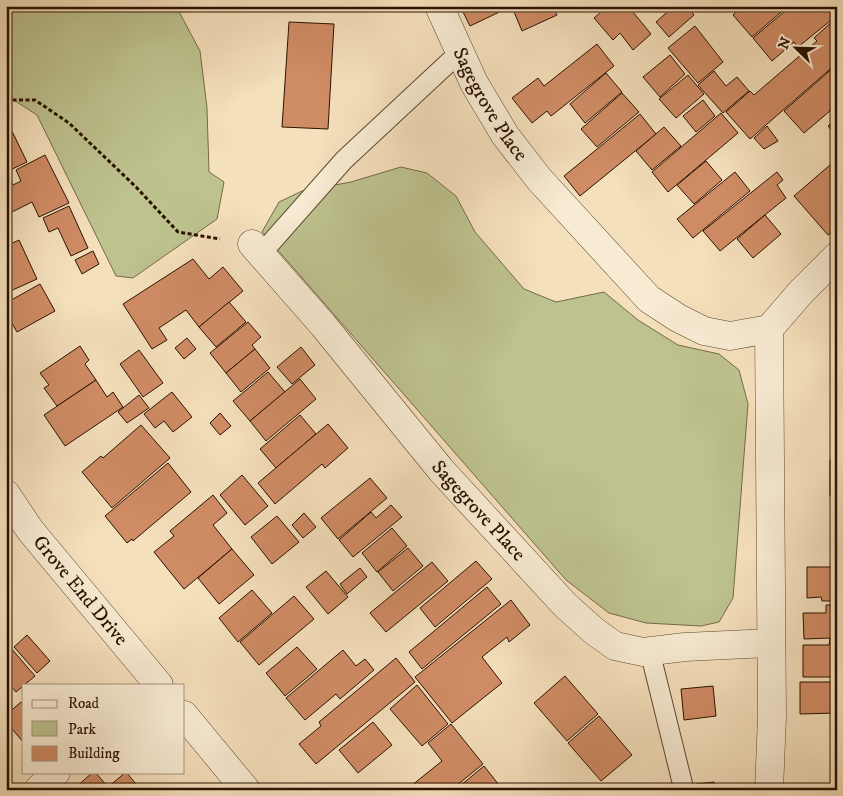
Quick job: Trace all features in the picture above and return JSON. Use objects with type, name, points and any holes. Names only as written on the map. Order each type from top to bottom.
[{"type":"street","name":"Sagegrove Place","points":[[439,6],[474,83],[505,135],[539,179],[649,299],[678,318],[704,331],[730,336],[769,329]]},
{"type":"street","name":"Sagegrove Place","points":[[257,249],[336,340],[441,470],[566,605],[594,631],[615,646],[643,652],[685,646],[771,643]]},
{"type":"street","points":[[769,790],[772,717],[769,329],[801,292],[837,256]]},
{"type":"street","name":"Grove End Drive","points":[[6,494],[30,530],[154,683]]},
{"type":"street","points":[[185,715],[246,790]]},
{"type":"street","points":[[38,790],[54,774]]},
{"type":"lane","points":[[257,249],[344,160],[460,52]]},
{"type":"lane","points":[[650,652],[684,790]]},
{"type":"path","points":[[6,100],[35,100],[69,123],[136,187],[178,232],[257,249]]},
{"type":"green space","points":[[6,6],[176,6],[200,51],[207,108],[209,172],[224,182],[217,219],[133,278],[116,276],[37,115],[6,95]]},
{"type":"green space","points":[[401,167],[427,173],[456,196],[475,232],[524,289],[556,302],[604,292],[638,320],[678,345],[719,354],[739,370],[748,404],[733,598],[719,622],[701,626],[646,623],[609,613],[566,580],[262,232],[279,202],[302,191],[351,182]]},
{"type":"building","points":[[460,6],[512,6],[470,26]]},
{"type":"building","points":[[552,6],[557,15],[522,31],[512,7]]},
{"type":"building","points":[[608,6],[628,6],[651,34],[633,50],[620,33],[613,40],[594,18]]},
{"type":"building","points":[[674,6],[687,6],[694,15],[669,37],[656,22]]},
{"type":"building","points":[[743,6],[784,6],[786,8],[752,37],[733,15]]},
{"type":"building","points":[[791,6],[826,6],[835,17],[798,47],[794,42],[772,61],[753,38]]},
{"type":"building","points":[[835,19],[837,63],[750,139],[726,112],[750,91],[754,95],[817,41],[814,38]]},
{"type":"building","points":[[289,22],[334,24],[328,129],[282,127]]},
{"type":"building","points":[[695,26],[723,62],[698,83],[668,48]]},
{"type":"building","points":[[597,44],[614,66],[551,116],[547,111],[532,123],[512,98],[538,78],[544,86]]},
{"type":"building","points":[[670,55],[685,74],[660,97],[643,77]]},
{"type":"building","points":[[835,66],[837,68],[837,105],[804,133],[784,111]]},
{"type":"building","points":[[714,71],[726,86],[737,77],[749,91],[723,113],[698,85]]},
{"type":"building","points":[[606,73],[622,92],[585,123],[570,104]]},
{"type":"building","points":[[688,75],[704,94],[676,118],[659,99]]},
{"type":"building","points":[[622,93],[639,112],[597,147],[581,129]]},
{"type":"building","points":[[703,100],[715,116],[696,132],[683,116]]},
{"type":"building","points":[[721,113],[738,133],[668,192],[652,172]]},
{"type":"building","points":[[640,114],[656,134],[580,196],[564,176]]},
{"type":"building","points":[[837,119],[837,136],[828,126]]},
{"type":"building","points":[[9,125],[27,162],[6,172],[6,126]]},
{"type":"building","points":[[767,126],[778,141],[764,149],[754,138]]},
{"type":"building","points":[[664,127],[681,146],[652,170],[636,151]]},
{"type":"building","points":[[45,155],[69,203],[39,217],[32,202],[6,215],[6,179],[9,177],[13,185],[21,181],[16,170]]},
{"type":"building","points":[[837,159],[837,228],[828,235],[794,196]]},
{"type":"building","points":[[706,161],[722,180],[694,204],[677,185]]},
{"type":"building","points":[[735,172],[750,191],[693,238],[677,219]]},
{"type":"building","points":[[777,172],[783,180],[777,185],[786,198],[720,251],[703,231]]},
{"type":"building","points":[[69,206],[88,248],[71,256],[58,228],[49,232],[43,218]]},
{"type":"building","points":[[765,215],[781,234],[753,258],[737,239]]},
{"type":"building","points":[[19,240],[37,279],[6,293],[6,246]]},
{"type":"building","points":[[93,251],[99,264],[82,274],[75,260]]},
{"type":"building","points":[[193,259],[209,279],[223,267],[243,291],[199,327],[186,310],[159,328],[167,340],[152,349],[123,304]]},
{"type":"building","points":[[40,284],[55,311],[17,332],[6,313],[6,303]]},
{"type":"building","points":[[229,302],[246,322],[216,347],[199,327]]},
{"type":"building","points":[[248,322],[261,337],[252,345],[255,349],[226,373],[210,353]]},
{"type":"building","points":[[187,338],[196,349],[184,359],[175,348]]},
{"type":"building","points":[[80,346],[89,360],[85,364],[96,380],[57,406],[44,388],[49,385],[40,373]]},
{"type":"building","points":[[301,347],[315,365],[292,384],[277,367]]},
{"type":"building","points":[[255,349],[270,368],[241,392],[226,373]]},
{"type":"building","points":[[139,350],[163,383],[143,397],[120,364]]},
{"type":"building","points":[[268,372],[285,392],[250,421],[233,401]]},
{"type":"building","points":[[300,379],[316,399],[266,441],[250,421]]},
{"type":"building","points":[[96,380],[107,397],[113,392],[123,407],[65,446],[44,415]]},
{"type":"building","points":[[172,392],[192,417],[173,432],[164,421],[155,428],[144,414]]},
{"type":"building","points":[[139,395],[149,408],[127,423],[118,412]]},
{"type":"building","points":[[220,413],[231,426],[220,435],[210,423]]},
{"type":"building","points":[[300,415],[316,434],[276,468],[260,449]]},
{"type":"building","points":[[328,424],[348,448],[325,468],[322,464],[275,504],[258,483]]},
{"type":"building","points":[[141,425],[170,458],[112,508],[82,472],[101,456],[103,458]]},
{"type":"building","points":[[837,459],[837,527],[835,527],[835,496],[830,496],[830,460]]},
{"type":"building","points":[[168,463],[191,492],[133,541],[132,539],[127,543],[105,516]]},
{"type":"building","points":[[242,475],[268,506],[245,525],[220,495]]},
{"type":"building","points":[[370,478],[387,498],[338,539],[321,518]]},
{"type":"building","points":[[213,495],[227,513],[213,525],[232,549],[184,589],[154,552],[174,536],[170,531]]},
{"type":"building","points":[[391,505],[402,517],[353,557],[339,540],[371,512],[376,518]]},
{"type":"building","points":[[304,513],[316,527],[303,538],[292,525]]},
{"type":"building","points":[[277,516],[299,542],[272,564],[251,537]]},
{"type":"building","points":[[392,528],[407,546],[377,572],[362,553]]},
{"type":"building","points":[[408,548],[423,566],[393,591],[378,572]]},
{"type":"building","points":[[232,549],[254,575],[219,604],[198,578]]},
{"type":"building","points":[[476,561],[492,579],[435,627],[420,608]]},
{"type":"building","points":[[432,562],[448,581],[386,632],[370,613]]},
{"type":"building","points":[[807,567],[837,567],[837,601],[822,601],[821,597],[807,598]]},
{"type":"building","points":[[360,568],[367,577],[347,594],[340,584]]},
{"type":"building","points":[[326,571],[348,597],[328,614],[306,587]]},
{"type":"building","points":[[487,587],[501,604],[422,669],[409,652]]},
{"type":"building","points":[[252,590],[272,613],[238,642],[219,618]]},
{"type":"building","points":[[294,596],[314,619],[259,665],[240,642]]},
{"type":"building","points":[[511,600],[530,625],[509,642],[507,637],[482,657],[502,683],[452,723],[415,677]]},
{"type":"building","points":[[826,605],[837,605],[837,677],[803,677],[803,645],[829,645],[830,638],[804,639],[803,613],[826,613]]},
{"type":"building","points":[[27,635],[50,661],[37,673],[14,647]]},
{"type":"building","points":[[10,647],[35,676],[26,684],[22,684],[22,687],[16,692],[6,680],[6,651]]},
{"type":"building","points":[[297,647],[317,669],[285,696],[266,673]]},
{"type":"building","points":[[343,650],[356,666],[365,659],[374,670],[340,699],[336,694],[305,720],[286,698]]},
{"type":"building","points":[[396,658],[415,682],[316,764],[299,744],[321,726],[319,722]]},
{"type":"building","points":[[565,676],[598,714],[567,741],[534,703]]},
{"type":"building","points":[[800,682],[837,682],[837,713],[800,714]]},
{"type":"building","points":[[417,685],[448,724],[422,746],[390,709]]},
{"type":"building","points":[[713,686],[716,716],[684,720],[681,689]]},
{"type":"building","points":[[21,702],[22,741],[6,722],[6,715]]},
{"type":"building","points":[[599,716],[632,755],[601,781],[568,743]]},
{"type":"building","points":[[373,722],[392,745],[358,773],[339,750]]},
{"type":"building","points":[[451,724],[483,764],[451,790],[406,790],[442,761],[428,743]]},
{"type":"building","points":[[484,766],[503,790],[455,790]]},
{"type":"building","points":[[91,774],[97,774],[108,787],[124,774],[128,774],[141,790],[73,790]]},
{"type":"building","points":[[714,782],[715,790],[696,790],[696,784]]}]
